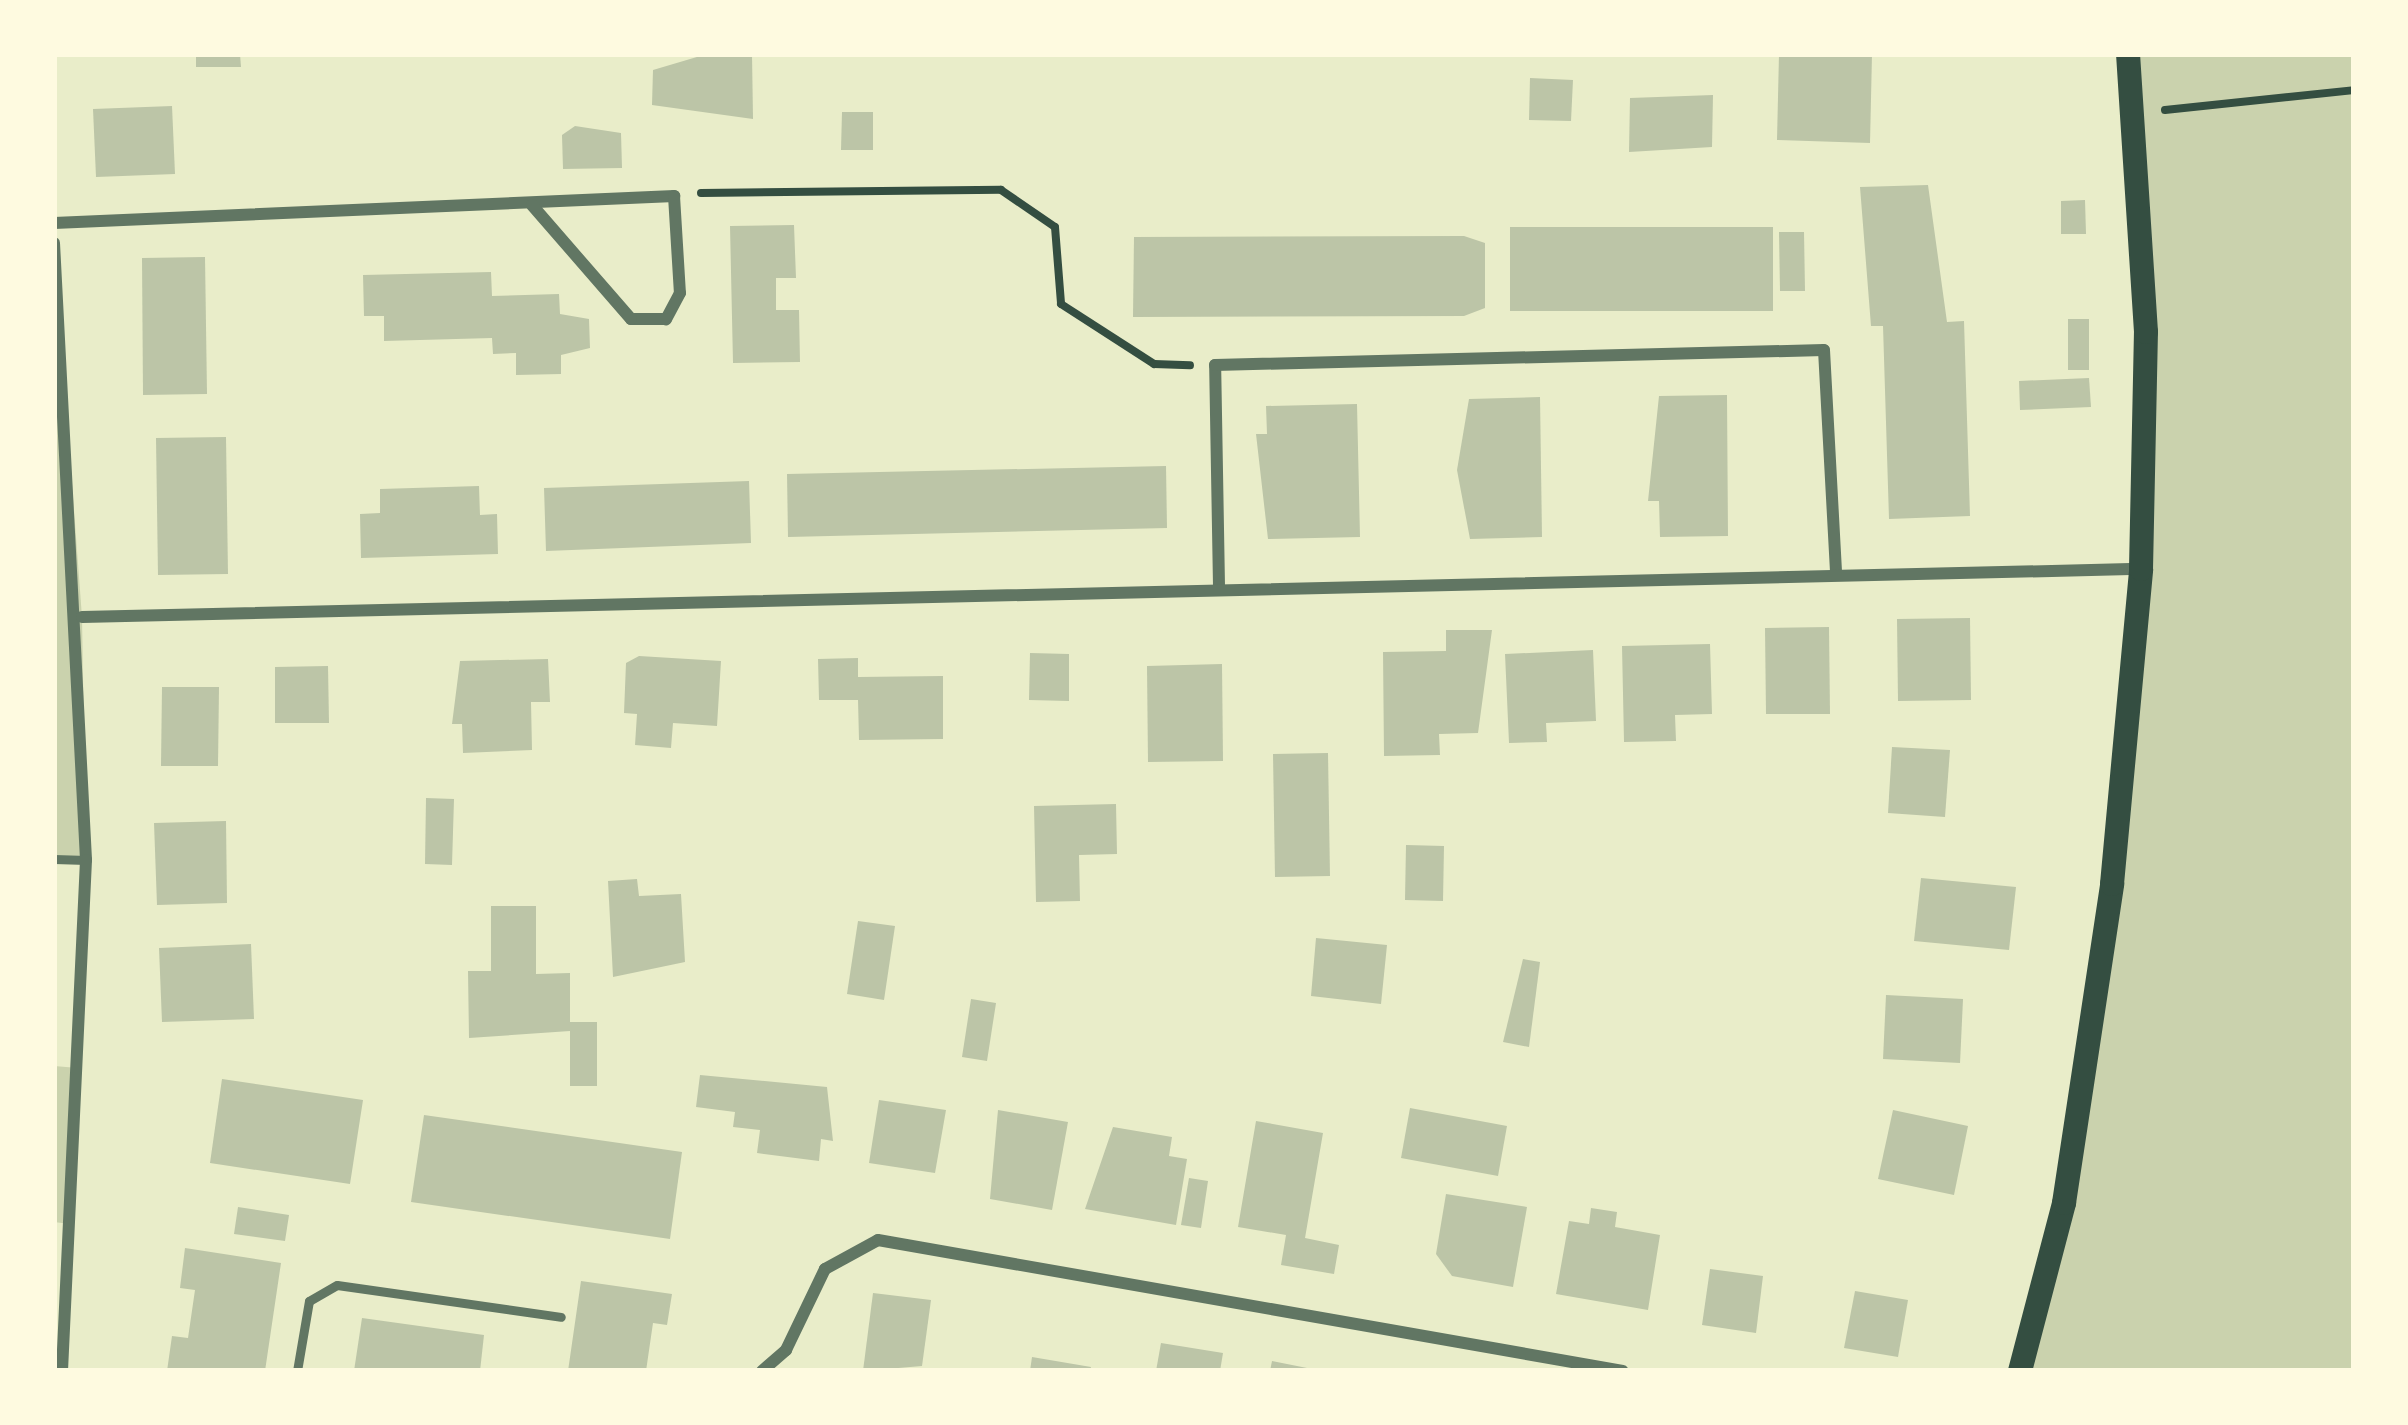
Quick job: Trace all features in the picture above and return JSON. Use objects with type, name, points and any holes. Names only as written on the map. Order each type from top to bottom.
[{"type":"main road","points":[[2020,1371],[2064,1203],[2112,884],[2141,569],[2134,113],[2128,54]]},
{"type":"street","points":[[54,223],[674,196],[680,293],[665,319],[631,319],[532,205]]},
{"type":"street","points":[[54,243],[82,617],[86,860],[62,1371]]},
{"type":"street","points":[[1219,586],[1215,365],[1824,350],[1836,575]]},
{"type":"street","points":[[82,617],[1219,586],[2141,569]]},
{"type":"street","points":[[762,1371],[786,1350],[825,1270],[878,1240],[1623,1371]]},
{"type":"lane","points":[[54,859],[86,860]]},
{"type":"lane","points":[[297,1371],[309,1301],[337,1285],[561,1317]]},
{"type":"path","points":[[2134,113],[2354,89]]},
{"type":"path","points":[[674,196],[1001,190],[1055,227],[1061,304],[1154,364],[1215,365]]},
{"type":"green space","points":[[2128,54],[2354,54],[2354,1371],[2020,1371],[2064,1203],[2141,569]]},
{"type":"green space","points":[[54,243],[82,617],[86,860],[54,859]]},
{"type":"green space","points":[[54,1066],[78,1068],[70,1224],[54,1222]]},
{"type":"building","points":[[196,54],[240,54],[241,67],[196,67]]},
{"type":"building","points":[[707,54],[752,54],[753,119],[652,105],[653,70]]},
{"type":"building","points":[[1779,54],[1872,54],[1870,143],[1777,140]]},
{"type":"building","points":[[1530,78],[1573,80],[1571,121],[1529,120]]},
{"type":"building","points":[[1713,95],[1712,147],[1629,152],[1630,98]]},
{"type":"building","points":[[172,106],[175,174],[96,177],[93,109]]},
{"type":"building","points":[[842,112],[873,112],[873,150],[841,150]]},
{"type":"building","points":[[575,126],[621,133],[622,168],[563,169],[562,135]]},
{"type":"building","points":[[1928,185],[1947,322],[1964,321],[1970,516],[1889,519],[1883,326],[1871,326],[1860,187]]},
{"type":"building","points":[[2085,200],[2086,234],[2061,234],[2061,201]]},
{"type":"building","points":[[794,225],[796,278],[776,278],[776,310],[799,310],[800,362],[733,363],[730,226]]},
{"type":"building","points":[[1510,227],[1773,227],[1773,311],[1510,311]]},
{"type":"building","points":[[1779,232],[1804,232],[1805,291],[1780,291]]},
{"type":"building","points":[[1464,236],[1485,243],[1485,308],[1464,316],[1133,317],[1134,237]]},
{"type":"building","points":[[205,257],[207,394],[143,395],[142,258]]},
{"type":"building","points":[[491,272],[492,296],[559,294],[560,314],[589,319],[590,348],[561,355],[561,374],[516,375],[516,353],[493,354],[492,338],[384,341],[384,316],[364,316],[363,275]]},
{"type":"building","points":[[2068,319],[2089,319],[2089,370],[2068,370]]},
{"type":"building","points":[[2089,378],[2091,407],[2020,410],[2019,381]]},
{"type":"building","points":[[1727,395],[1728,536],[1660,537],[1659,501],[1648,501],[1659,396]]},
{"type":"building","points":[[1540,397],[1542,537],[1470,539],[1457,470],[1469,399]]},
{"type":"building","points":[[1357,404],[1360,537],[1268,539],[1256,434],[1267,434],[1266,406]]},
{"type":"building","points":[[226,437],[228,574],[158,575],[156,438]]},
{"type":"building","points":[[1166,466],[1167,528],[788,537],[787,474]]},
{"type":"building","points":[[749,481],[751,543],[546,551],[544,488]]},
{"type":"building","points":[[479,486],[480,515],[497,514],[498,554],[361,558],[360,514],[380,513],[380,489]]},
{"type":"building","points":[[1970,618],[1971,700],[1898,701],[1897,619]]},
{"type":"building","points":[[1829,627],[1830,714],[1766,714],[1765,628]]},
{"type":"building","points":[[1446,630],[1492,630],[1478,733],[1439,734],[1440,755],[1384,756],[1383,652],[1446,651]]},
{"type":"building","points":[[1710,644],[1712,714],[1675,715],[1676,741],[1624,742],[1622,646]]},
{"type":"building","points":[[1593,650],[1596,721],[1546,723],[1547,742],[1509,743],[1505,654]]},
{"type":"building","points":[[1030,653],[1069,654],[1069,701],[1029,700]]},
{"type":"building","points":[[639,656],[721,661],[717,726],[673,723],[671,748],[635,745],[637,714],[624,713],[626,663]]},
{"type":"building","points":[[858,658],[858,677],[943,676],[943,739],[859,740],[858,700],[819,700],[818,659]]},
{"type":"building","points":[[548,659],[550,702],[531,702],[532,750],[463,753],[462,724],[452,724],[460,661]]},
{"type":"building","points":[[1222,664],[1223,761],[1148,762],[1147,666]]},
{"type":"building","points":[[328,666],[329,723],[275,723],[275,667]]},
{"type":"building","points":[[162,687],[219,687],[218,766],[161,766]]},
{"type":"building","points":[[1892,747],[1950,750],[1945,817],[1888,813]]},
{"type":"building","points":[[1328,753],[1330,876],[1275,877],[1273,754]]},
{"type":"building","points":[[426,798],[454,799],[452,865],[425,864]]},
{"type":"building","points":[[1116,804],[1117,854],[1079,855],[1080,901],[1036,902],[1034,806]]},
{"type":"building","points":[[226,821],[227,903],[157,905],[154,823]]},
{"type":"building","points":[[1406,845],[1444,846],[1443,901],[1405,900]]},
{"type":"building","points":[[1921,878],[2016,887],[2009,950],[1914,941]]},
{"type":"building","points":[[637,879],[639,896],[681,894],[685,962],[613,977],[608,881]]},
{"type":"building","points":[[491,906],[536,906],[536,974],[570,973],[570,1022],[597,1022],[597,1086],[570,1086],[570,1031],[469,1038],[468,971],[491,971]]},
{"type":"building","points":[[858,921],[895,926],[884,1000],[847,994]]},
{"type":"building","points":[[1316,938],[1387,945],[1381,1004],[1311,996]]},
{"type":"building","points":[[251,944],[254,1019],[162,1022],[159,948]]},
{"type":"building","points":[[1523,959],[1540,962],[1529,1047],[1503,1042]]},
{"type":"building","points":[[1886,995],[1963,999],[1960,1063],[1883,1059]]},
{"type":"building","points":[[971,999],[996,1003],[987,1061],[962,1057]]},
{"type":"building","points":[[700,1075],[827,1087],[833,1141],[821,1139],[819,1161],[757,1153],[760,1130],[733,1127],[735,1112],[696,1107]]},
{"type":"building","points":[[222,1079],[363,1100],[350,1184],[210,1163]]},
{"type":"building","points":[[879,1100],[946,1110],[935,1173],[869,1163]]},
{"type":"building","points":[[1410,1108],[1507,1126],[1498,1176],[1401,1158]]},
{"type":"building","points":[[998,1110],[1068,1122],[1052,1210],[990,1199]]},
{"type":"building","points":[[1893,1110],[1968,1126],[1954,1195],[1878,1179]]},
{"type":"building","points":[[424,1115],[682,1152],[670,1239],[411,1202]]},
{"type":"building","points":[[1256,1121],[1323,1133],[1305,1238],[1339,1245],[1334,1274],[1281,1265],[1286,1235],[1238,1227]]},
{"type":"building","points":[[1113,1127],[1172,1137],[1169,1156],[1187,1159],[1176,1225],[1085,1209]]},
{"type":"building","points":[[1189,1178],[1208,1181],[1201,1228],[1181,1225]]},
{"type":"building","points":[[1446,1194],[1527,1207],[1513,1287],[1452,1276],[1436,1254]]},
{"type":"building","points":[[238,1207],[289,1215],[285,1241],[234,1234]]},
{"type":"building","points":[[1591,1208],[1617,1212],[1615,1227],[1660,1235],[1648,1310],[1556,1294],[1569,1221],[1589,1224]]},
{"type":"building","points":[[185,1248],[281,1263],[265,1371],[167,1371],[172,1336],[188,1338],[195,1290],[180,1288]]},
{"type":"building","points":[[1710,1269],[1763,1276],[1756,1333],[1702,1325]]},
{"type":"building","points":[[581,1281],[672,1294],[667,1325],[653,1323],[646,1371],[568,1371]]},
{"type":"building","points":[[1855,1291],[1908,1300],[1898,1357],[1844,1348]]},
{"type":"building","points":[[873,1293],[931,1300],[922,1366],[863,1371]]},
{"type":"building","points":[[362,1318],[484,1335],[480,1371],[354,1371]]},
{"type":"building","points":[[1161,1343],[1223,1353],[1220,1371],[1156,1371]]},
{"type":"building","points":[[1032,1357],[1091,1367],[1090,1371],[1030,1371]]},
{"type":"building","points":[[1272,1361],[1312,1369],[1312,1371],[1270,1371]]}]
